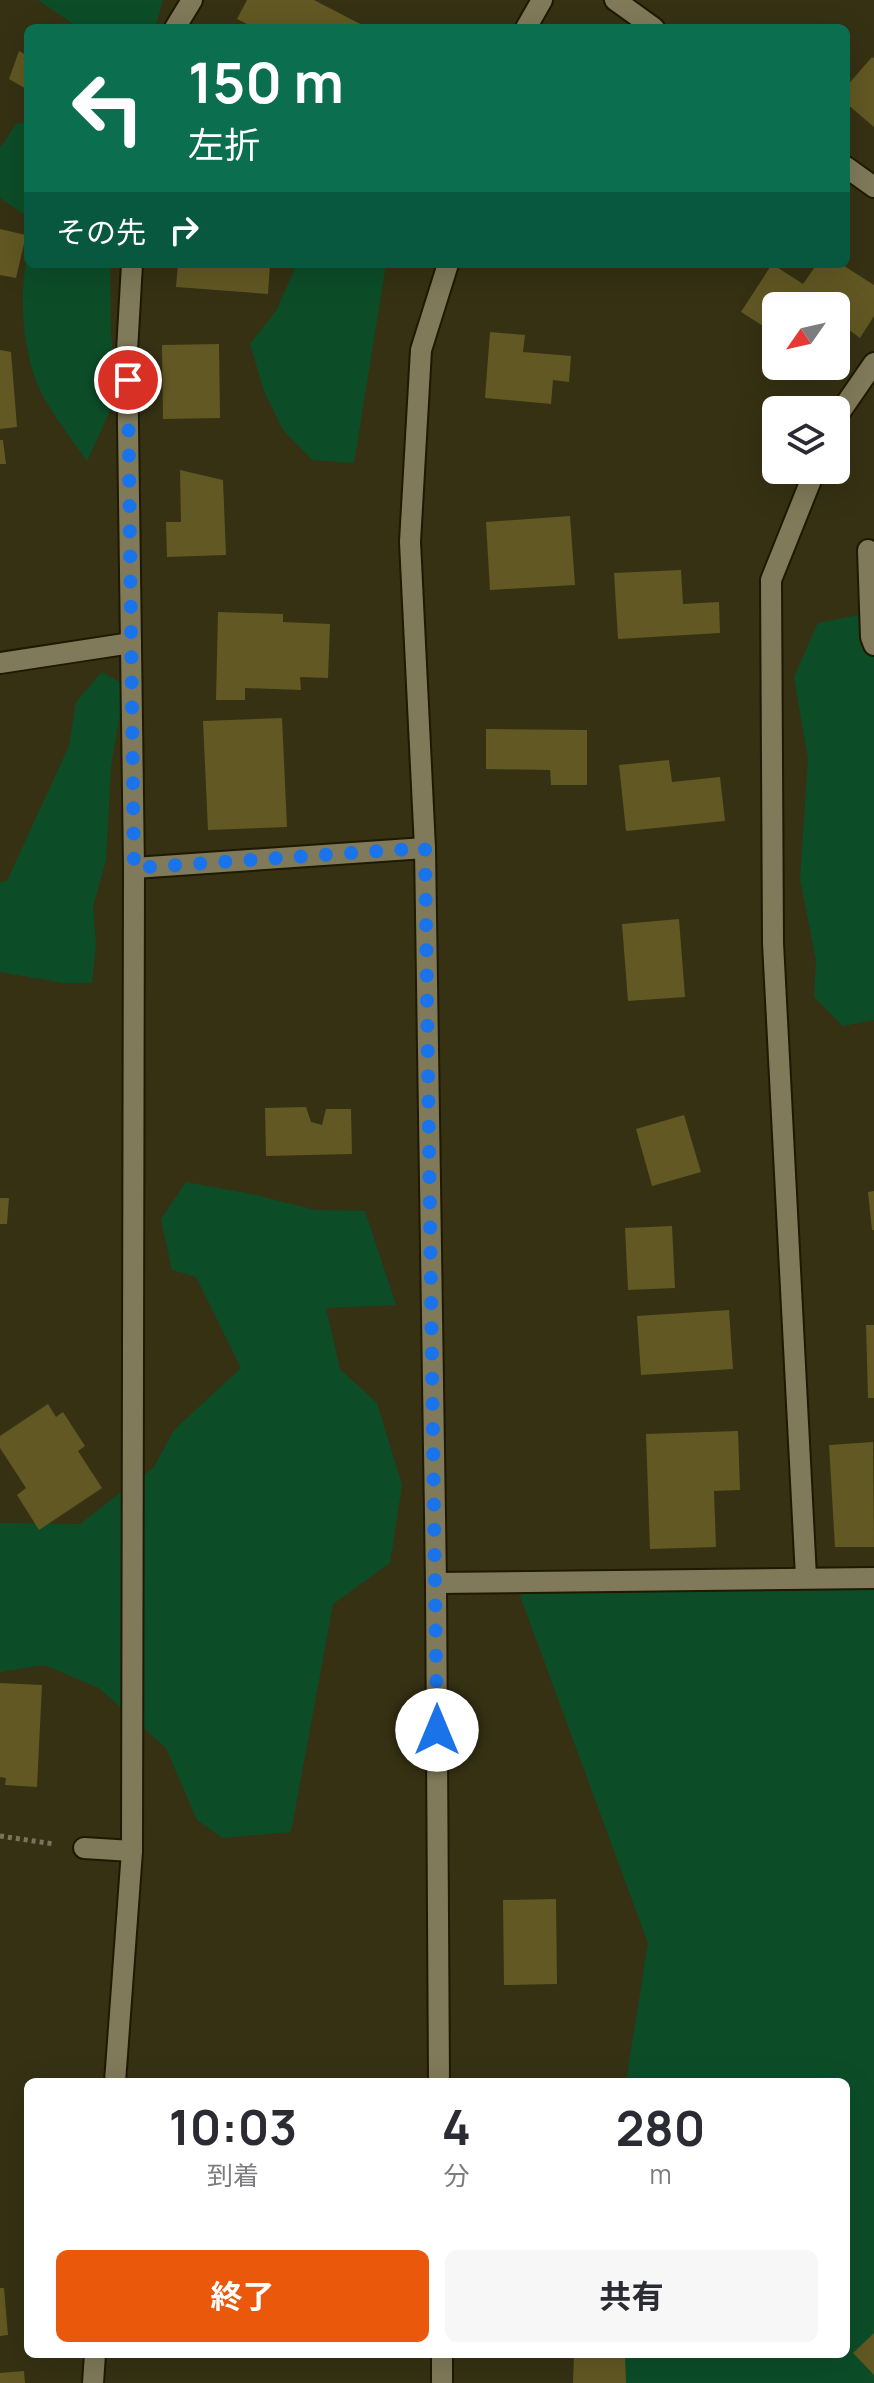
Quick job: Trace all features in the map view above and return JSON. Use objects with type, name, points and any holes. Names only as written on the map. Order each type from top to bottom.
[{"type":"street","points":[[177,24],[192,0]]},
{"type":"street","points":[[528,24],[542,0]]},
{"type":"street","points":[[615,0],[648,24]]},
{"type":"street","points":[[850,170],[874,187]]},
{"type":"street","points":[[115,2078],[132,1851],[134,868],[127,351],[132,268]]},
{"type":"street","points":[[439,2078],[436,1583],[425,848],[410,542],[421,350],[447,268]]},
{"type":"street","points":[[850,398],[874,363]]},
{"type":"street","points":[[806,1577],[773,943],[771,580],[809,484]]},
{"type":"street","points":[[868,550],[871,637],[874,645]]},
{"type":"street","points":[[0,663],[131,643]]},
{"type":"street","points":[[134,868],[425,848]]},
{"type":"street","points":[[436,1583],[874,1578]]},
{"type":"street","points":[[84,1848],[132,1851]]},
{"type":"street","points":[[93,2383],[95,2358]]},
{"type":"street","points":[[442,2358],[442,2383]]},
{"type":"path","points":[[0,1836],[84,1848]]},
{"type":"green space","points":[[38,0],[163,0],[156,24],[73,24]]},
{"type":"green space","points":[[17,123],[24,124],[24,214],[0,198],[0,148]]},
{"type":"green space","points":[[26,268],[110,268],[111,332],[117,396],[87,461],[57,419],[35,378],[24,326]]},
{"type":"green space","points":[[295,268],[385,268],[354,463],[312,460],[283,430],[264,391],[250,344],[276,311]]},
{"type":"green space","points":[[874,612],[874,1020],[843,1026],[814,997],[816,960],[800,879],[808,759],[794,677],[818,623]]},
{"type":"green space","points":[[102,672],[125,685],[111,766],[106,860],[93,907],[96,943],[92,983],[63,983],[0,972],[0,882],[7,881],[69,746],[76,702]]},
{"type":"green space","points":[[186,1182],[315,1210],[365,1211],[396,1305],[326,1308],[340,1369],[377,1403],[402,1485],[390,1563],[333,1604],[291,1832],[223,1838],[197,1820],[166,1748],[99,1688],[44,1665],[0,1672],[0,1523],[80,1524],[154,1467],[174,1430],[241,1368],[196,1277],[172,1270],[161,1219]]},
{"type":"green space","points":[[874,1567],[874,2383],[577,2383],[581,2358],[850,2358],[850,2078],[627,2078],[648,1943],[515,1582]]},
{"type":"building","points":[[247,0],[314,0],[360,24],[247,24],[237,19]]},
{"type":"building","points":[[19,51],[24,54],[24,88],[9,79]]},
{"type":"building","points":[[874,58],[874,127],[850,106],[850,82]]},
{"type":"building","points":[[0,229],[24,235],[16,278],[0,275]]},
{"type":"building","points":[[178,268],[270,268],[268,294],[176,287]]},
{"type":"building","points":[[769,268],[778,268],[803,284],[814,268],[847,268],[874,285],[874,316],[860,338],[850,331],[850,292],[762,292],[762,325],[741,312]]},
{"type":"building","points":[[490,332],[525,335],[523,352],[571,356],[569,382],[553,380],[551,404],[485,398]]},
{"type":"building","points":[[219,344],[220,418],[163,419],[162,345]]},
{"type":"building","points":[[0,350],[11,352],[17,427],[0,429]]},
{"type":"building","points":[[0,440],[3,440],[6,464],[0,464]]},
{"type":"building","points":[[180,470],[223,480],[226,555],[167,557],[166,522],[181,522]]},
{"type":"building","points":[[570,516],[575,585],[490,590],[486,522]]},
{"type":"building","points":[[681,570],[683,604],[719,602],[720,633],[618,639],[614,573]]},
{"type":"building","points":[[218,612],[283,614],[283,622],[330,624],[328,678],[300,677],[301,690],[245,688],[245,700],[216,700]]},
{"type":"building","points":[[282,718],[287,827],[208,830],[203,721]]},
{"type":"building","points":[[486,729],[587,730],[587,785],[551,785],[550,770],[486,769]]},
{"type":"building","points":[[669,760],[672,782],[720,777],[725,821],[626,831],[619,765]]},
{"type":"building","points":[[679,919],[685,997],[628,1001],[622,924]]},
{"type":"building","points":[[306,1107],[311,1122],[322,1125],[326,1109],[351,1109],[352,1154],[266,1156],[265,1108]]},
{"type":"building","points":[[684,1115],[701,1172],[652,1186],[636,1129]]},
{"type":"building","points":[[874,1191],[874,1230],[872,1230],[868,1192]]},
{"type":"building","points":[[0,1198],[9,1198],[7,1224],[0,1224]]},
{"type":"building","points":[[672,1226],[675,1288],[628,1290],[625,1228]]},
{"type":"building","points":[[729,1310],[733,1369],[641,1375],[637,1316]]},
{"type":"building","points":[[866,1325],[874,1325],[874,1398],[868,1398]]},
{"type":"building","points":[[48,1404],[56,1417],[63,1412],[85,1446],[78,1451],[102,1488],[39,1530],[17,1495],[26,1488],[0,1448],[0,1436]]},
{"type":"building","points":[[738,1431],[740,1490],[714,1491],[716,1547],[650,1549],[646,1434]]},
{"type":"building","points":[[873,1442],[874,1547],[835,1547],[829,1445]]},
{"type":"building","points":[[0,1683],[42,1685],[37,1787],[5,1785],[6,1778],[0,1777]]},
{"type":"building","points":[[556,1899],[557,1984],[504,1985],[503,1900]]},
{"type":"building","points":[[0,2288],[4,2288],[8,2335],[0,2336]]},
{"type":"building","points":[[874,2333],[874,2375],[853,2353]]},
{"type":"building","points":[[574,2358],[625,2358],[626,2383],[573,2383]]},
{"type":"building","points":[[24,2371],[25,2383],[0,2383],[0,2373]]},
{"type":"route","points":[[128,380],[134,868],[425,848],[437,1730]]}]
